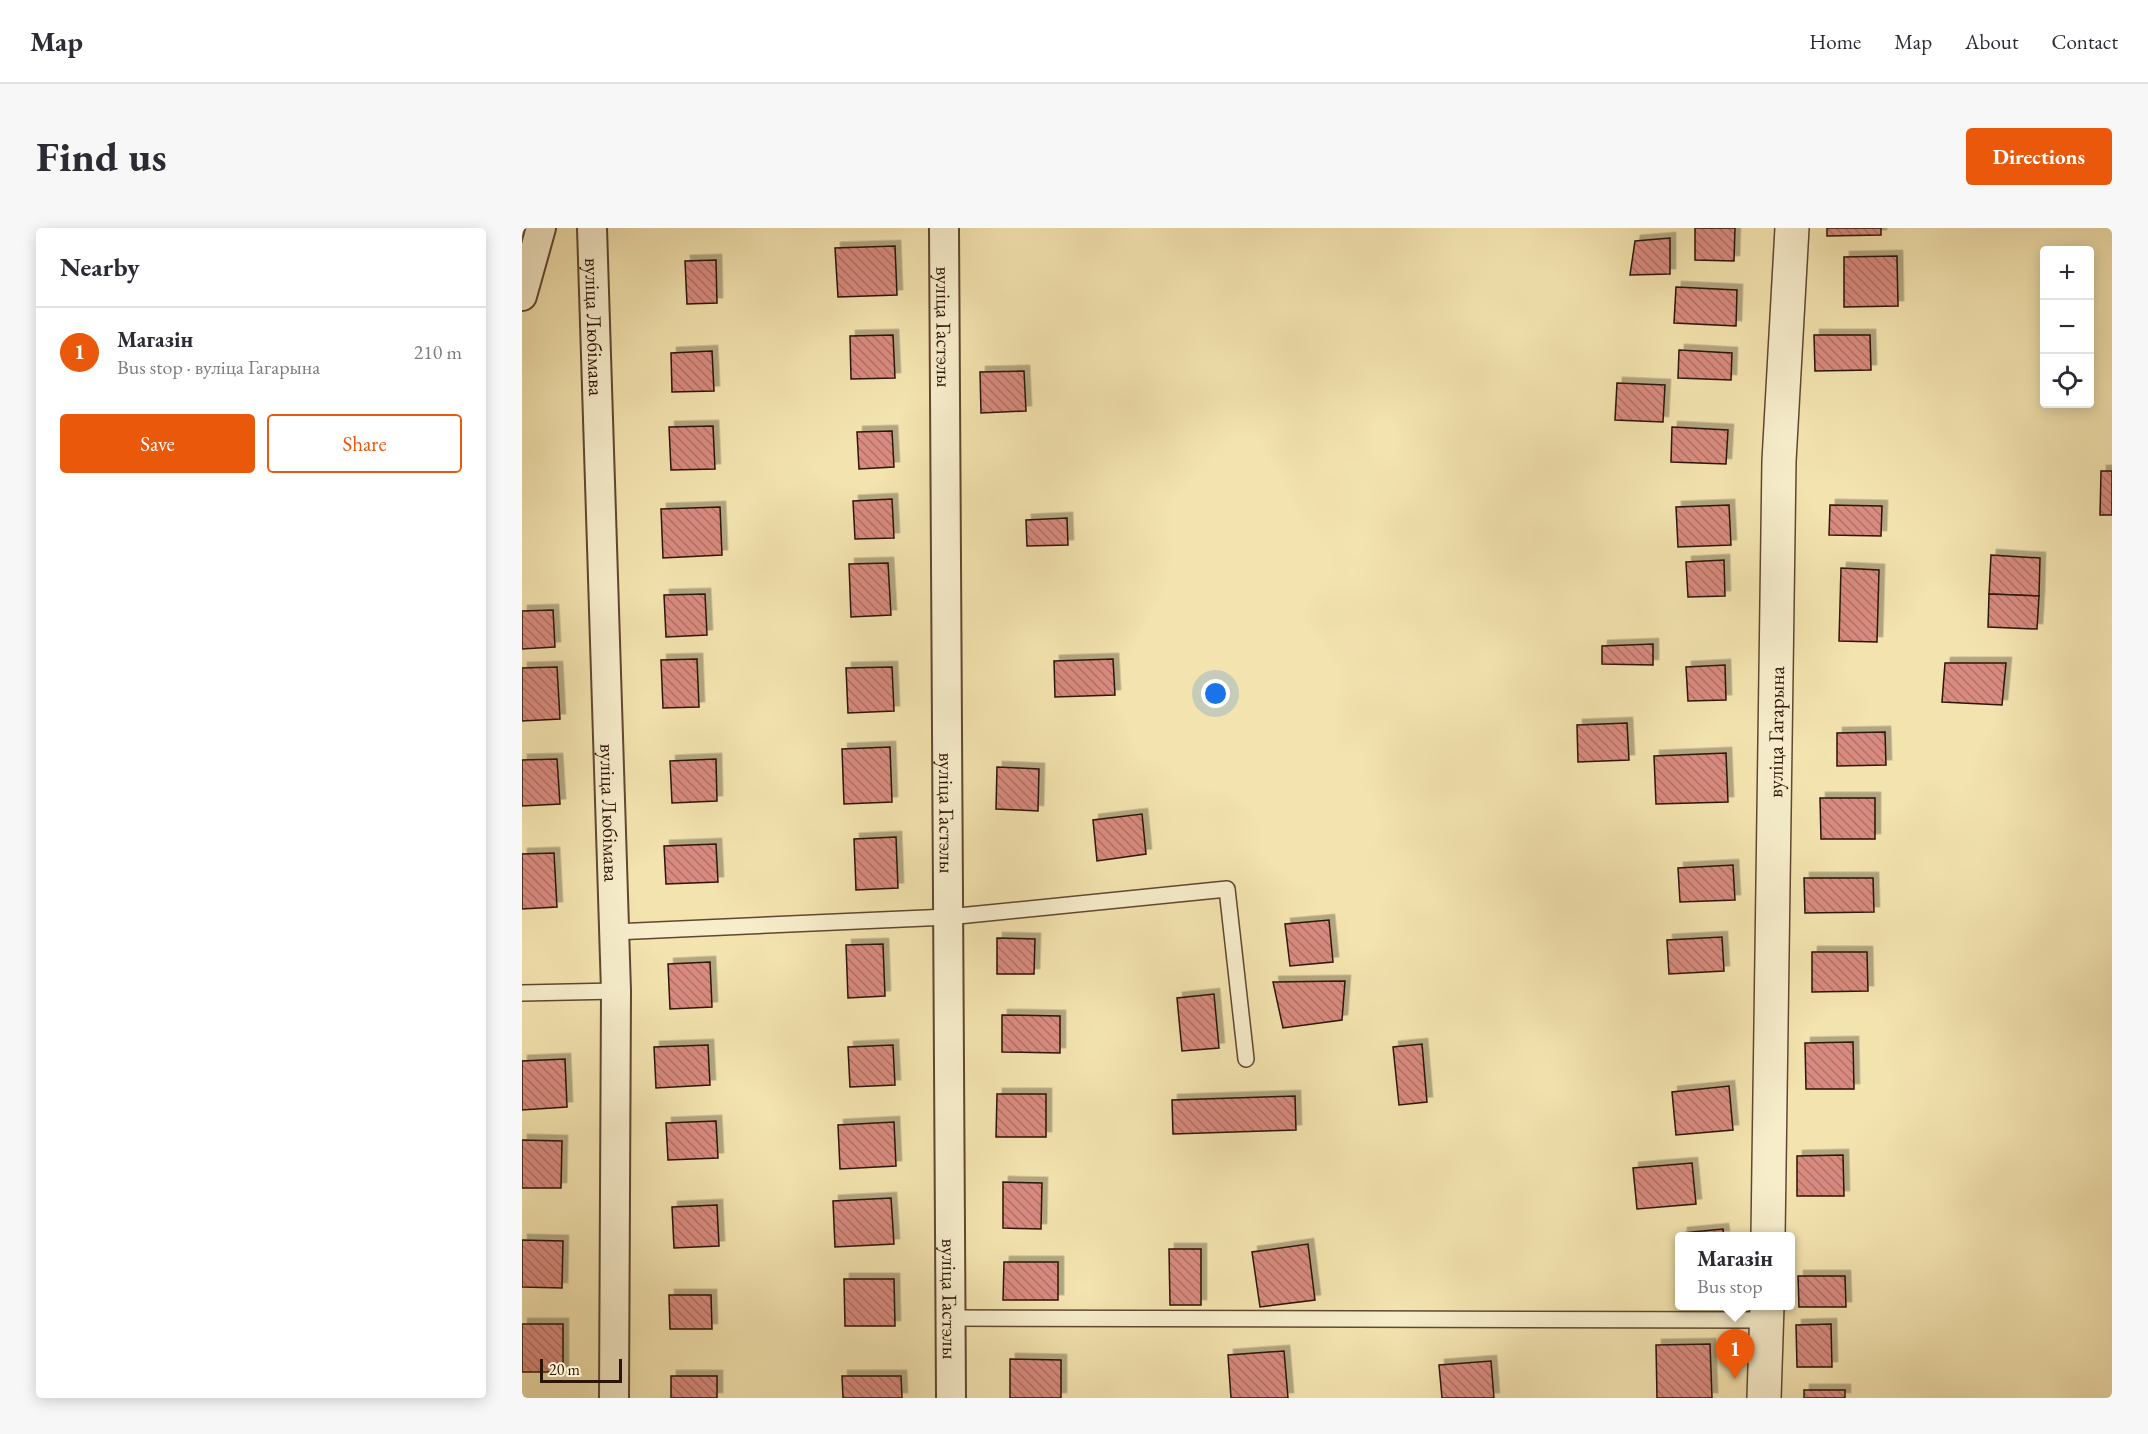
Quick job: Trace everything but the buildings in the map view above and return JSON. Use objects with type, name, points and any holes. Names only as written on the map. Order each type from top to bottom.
[{"type":"street","points":[[522,296],[541,228]]},
{"type":"street","name":"вуліца Любімава","points":[[592,228],[616,991],[614,1398]]},
{"type":"street","name":"вуліца Гастэлы","points":[[944,228],[951,1398]]},
{"type":"street","name":"вуліца Гагарына","points":[[1768,1232],[1779,461],[1792,228]]},
{"type":"street","points":[[1764,1398],[1767,1313]]},
{"type":"lane","points":[[614,932],[948,917],[1227,889],[1246,1059]]},
{"type":"lane","points":[[522,993],[616,991]]},
{"type":"lane","points":[[951,1318],[1767,1313]]},
{"type":"place","name":"Магазін","points":[[1735,1379]]}]
